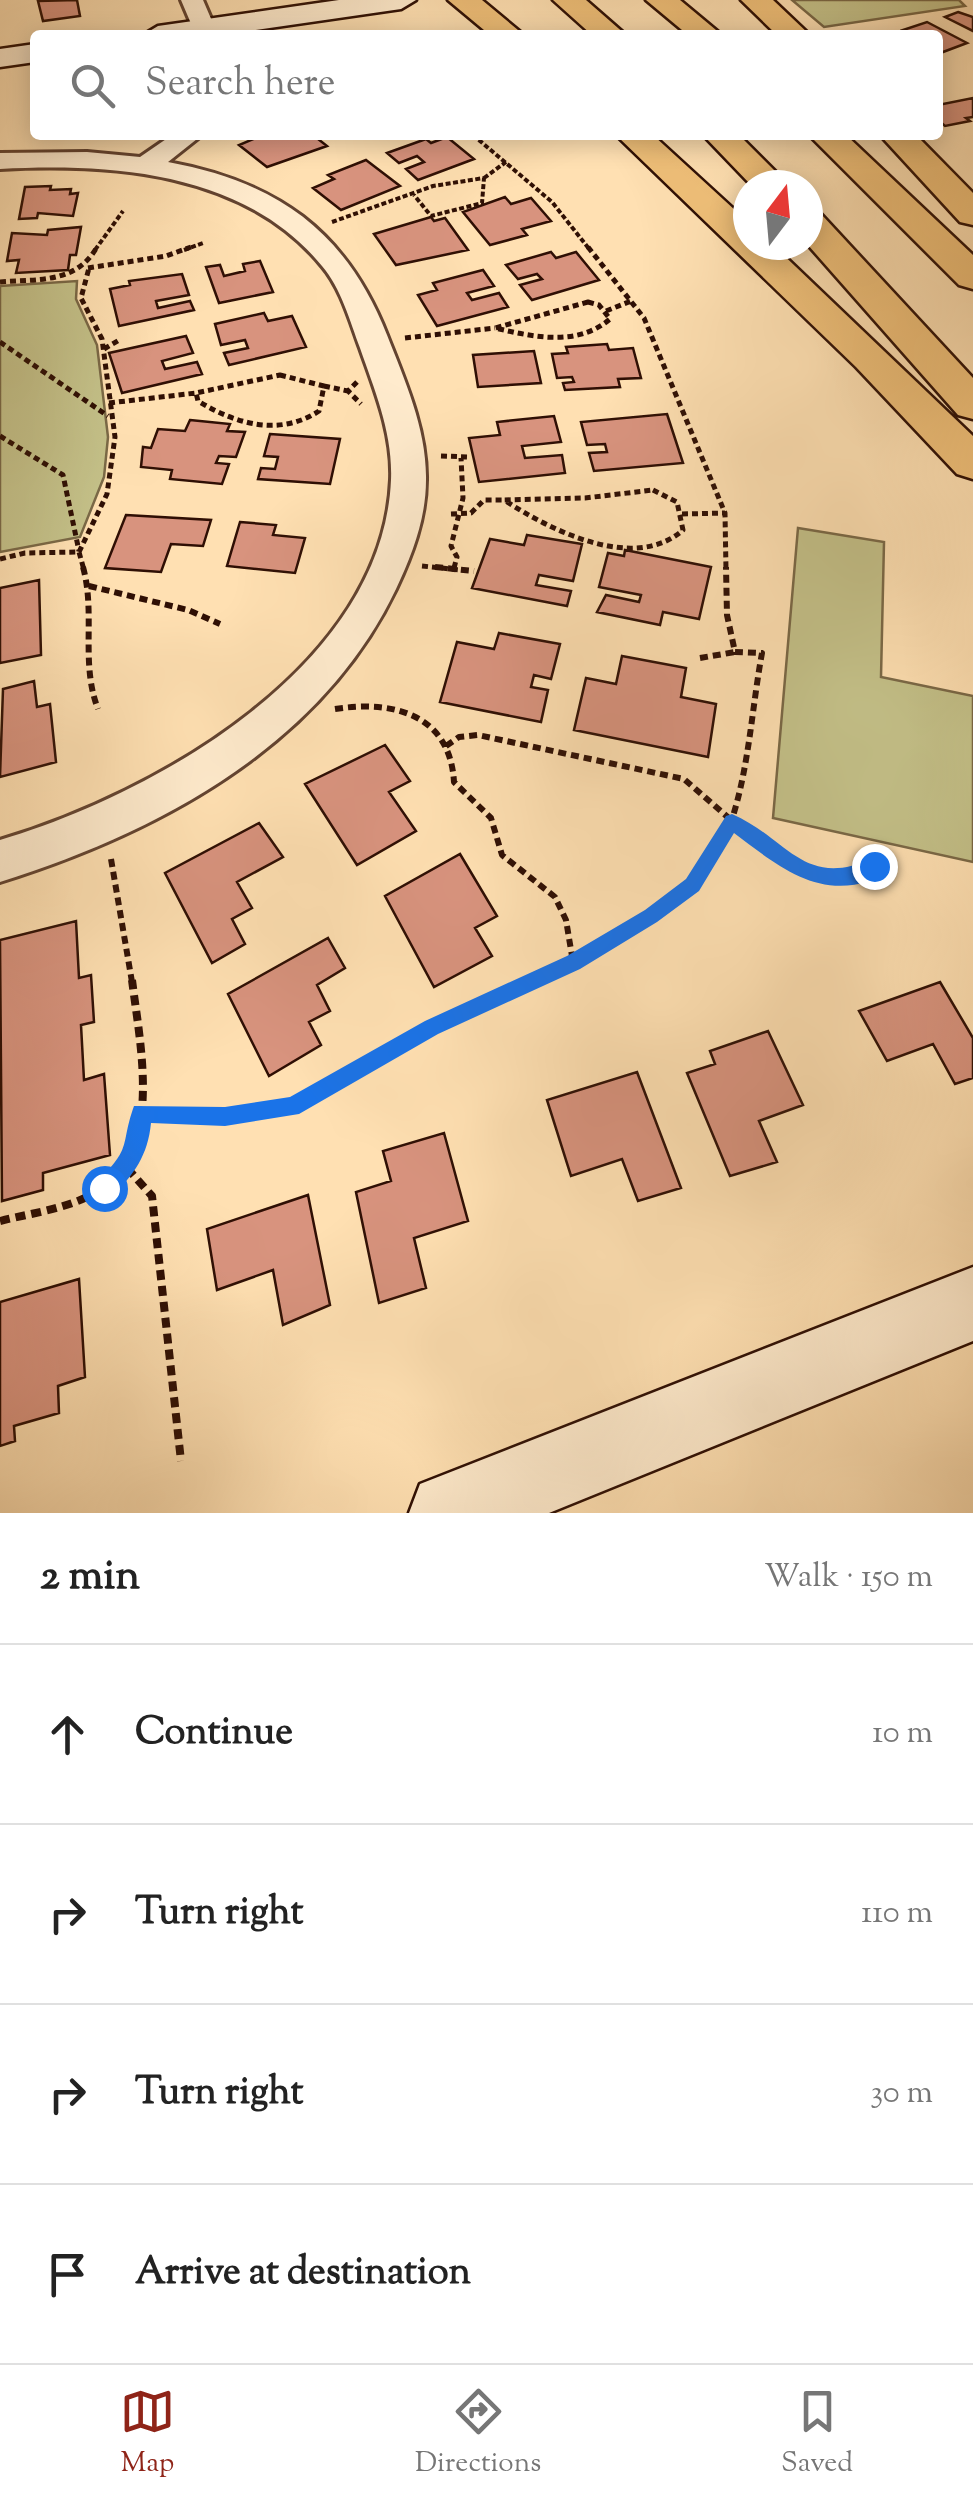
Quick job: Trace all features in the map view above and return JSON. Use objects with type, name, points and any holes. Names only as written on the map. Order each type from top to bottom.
[{"type":"highway","points":[[464,0],[503,30]]},
{"type":"highway","points":[[661,0],[700,30]]},
{"type":"highway","points":[[756,0],[789,30]]},
{"type":"highway","points":[[575,5],[605,30]]},
{"type":"highway","points":[[638,140],[733,227]]},
{"type":"highway","points":[[725,140],[756,170]]},
{"type":"highway","points":[[831,140],[973,277]]},
{"type":"highway","points":[[902,140],[973,214]]},
{"type":"highway","points":[[823,239],[973,404]]},
{"type":"highway","points":[[768,260],[872,358],[973,464]]},
{"type":"main road","points":[[168,30],[198,14],[401,0]]},
{"type":"main road","points":[[0,58],[30,54]]},
{"type":"main road","points":[[449,1513],[973,1304]]},
{"type":"street","points":[[145,166],[182,140]]},
{"type":"street","points":[[0,161],[68,158],[145,166],[202,178],[286,218],[332,258],[360,306],[405,426],[410,484],[404,520],[378,585],[344,638],[268,720],[174,790],[0,860]]},
{"type":"path","points":[[479,140],[533,182],[582,235],[656,340],[663,370],[725,513],[727,615],[734,652]]},
{"type":"path","points":[[414,196],[431,216],[482,202],[484,178],[506,162]]},
{"type":"path","points":[[326,224],[414,196],[450,180],[473,175],[484,178]]},
{"type":"path","points":[[79,552],[107,494],[115,437],[109,417],[104,349],[81,298],[87,267],[103,229],[122,211]]},
{"type":"path","points":[[570,236],[582,235]]},
{"type":"path","points":[[0,282],[65,277],[87,267],[166,256],[203,243]]},
{"type":"path","points":[[399,338],[496,328],[588,302],[606,311],[610,319],[602,328],[574,336],[496,328]]},
{"type":"path","points":[[606,311],[631,302]]},
{"type":"path","points":[[104,349],[121,339]]},
{"type":"path","points":[[0,342],[109,417]]},
{"type":"path","points":[[109,403],[196,393],[280,376],[348,391]]},
{"type":"path","points":[[196,393],[198,401],[218,414],[256,425],[284,425],[318,411],[324,386]]},
{"type":"path","points":[[0,436],[13,448],[58,468],[69,490],[88,586],[88,684],[98,710]]},
{"type":"path","points":[[434,456],[469,457]]},
{"type":"path","points":[[454,568],[456,558],[451,546],[461,514],[461,458]]},
{"type":"path","points":[[451,514],[471,513],[484,500],[503,499],[586,498],[654,490],[676,502],[683,530],[677,539],[644,546],[602,544],[530,520],[503,499]]},
{"type":"path","points":[[682,514],[725,513]]},
{"type":"path","points":[[0,559],[25,553],[79,552]]},
{"type":"path","points":[[416,565],[474,571]]},
{"type":"path","points":[[88,586],[111,596],[197,610],[220,624]]},
{"type":"path","points":[[142,1113],[225,1116],[292,1107],[431,1028],[573,962],[692,885],[732,821],[762,653],[734,652],[700,658]]},
{"type":"path","points":[[326,704],[334,710],[361,705],[418,716],[438,728],[454,782],[488,810],[498,826],[502,855],[552,889],[566,909],[573,962]]},
{"type":"path","points":[[446,746],[458,737],[478,735],[664,773],[703,788],[732,821],[792,867],[834,878],[863,876],[874,866],[875,844]]},
{"type":"path","points":[[0,1221],[61,1208],[104,1188],[127,1168],[139,1140],[142,1113],[132,978],[110,853]]},
{"type":"path","points":[[127,1168],[152,1196],[180,1461]]},
{"type":"shaded area","points":[[792,0],[959,0],[965,6],[824,27]]},
{"type":"shaded area","points":[[77,281],[76,299],[97,345],[108,437],[104,477],[80,537],[0,552],[0,286]]},
{"type":"shaded area","points":[[798,528],[884,542],[881,677],[973,696],[973,862],[773,818]]},
{"type":"building","points":[[77,0],[80,16],[43,21],[38,1]]},
{"type":"building","points":[[958,12],[973,17],[973,31],[945,17]]},
{"type":"building","points":[[927,22],[942,30],[903,30]]},
{"type":"building","points":[[943,30],[967,43],[943,52]]},
{"type":"building","points":[[973,98],[973,117],[945,126],[943,104]]},
{"type":"building","points":[[251,140],[319,140],[327,146],[267,167],[239,145]]},
{"type":"building","points":[[423,140],[451,140],[474,159],[418,180],[406,169],[424,162],[417,156],[399,163],[387,153]]},
{"type":"building","points":[[366,160],[400,186],[341,210],[313,188],[334,179],[328,175]]},
{"type":"building","points":[[51,186],[50,190],[71,189],[70,194],[78,193],[73,216],[38,213],[37,218],[19,219],[25,187]]},
{"type":"building","points":[[505,197],[511,204],[531,198],[551,221],[522,229],[527,235],[490,245],[463,212]]},
{"type":"building","points":[[431,217],[434,221],[445,218],[468,250],[396,265],[374,234]]},
{"type":"building","points":[[81,227],[76,255],[70,255],[68,270],[16,273],[19,260],[7,261],[12,233],[47,235],[48,230]]},
{"type":"building","points":[[551,252],[556,258],[576,252],[599,280],[532,300],[520,285],[542,279],[537,274],[518,279],[506,265]]},
{"type":"building","points":[[260,261],[273,292],[219,303],[206,267],[220,265],[224,276],[245,271],[243,264]]},
{"type":"building","points":[[483,270],[494,286],[467,293],[472,300],[499,293],[508,307],[437,326],[418,295],[437,290],[433,283]]},
{"type":"building","points":[[182,274],[189,295],[156,301],[158,308],[190,301],[194,310],[119,326],[110,289],[130,285],[129,281]]},
{"type":"building","points":[[264,313],[268,321],[292,316],[306,347],[229,365],[224,353],[248,348],[245,340],[221,345],[215,324]]},
{"type":"building","points":[[186,336],[193,353],[162,361],[165,369],[197,362],[202,374],[122,393],[109,353]]},
{"type":"building","points":[[607,344],[609,350],[633,348],[641,378],[618,379],[620,387],[565,390],[563,383],[574,382],[572,377],[557,378],[552,354],[568,353],[566,347]]},
{"type":"building","points":[[534,351],[541,383],[478,387],[473,355]]},
{"type":"building","points":[[667,414],[683,463],[594,471],[589,453],[607,452],[605,444],[587,445],[581,422]]},
{"type":"building","points":[[554,416],[561,442],[522,446],[525,458],[562,455],[565,473],[479,482],[469,438],[500,435],[497,422]]},
{"type":"building","points":[[190,420],[230,424],[227,431],[245,432],[236,457],[219,456],[216,463],[229,464],[222,484],[170,479],[172,470],[141,467],[143,447],[151,448],[158,429],[185,431]]},
{"type":"building","points":[[270,434],[340,439],[330,484],[258,479],[261,468],[275,469],[278,457],[264,456]]},
{"type":"building","points":[[126,515],[211,520],[203,546],[171,544],[161,572],[105,568]]},
{"type":"building","points":[[240,522],[276,525],[273,535],[305,538],[295,573],[227,566]]},
{"type":"building","points":[[527,535],[582,544],[573,581],[539,575],[536,585],[571,591],[567,606],[472,588],[490,539],[524,545]]},
{"type":"building","points":[[625,550],[711,567],[699,619],[663,612],[660,625],[597,612],[606,595],[639,602],[641,595],[599,587],[608,553],[624,556]]},
{"type":"building","points":[[39,580],[41,655],[0,663],[0,588]]},
{"type":"building","points":[[499,633],[560,644],[551,679],[534,675],[531,687],[548,690],[541,722],[440,702],[457,642],[494,649]]},
{"type":"building","points":[[622,656],[686,668],[681,697],[716,704],[708,757],[574,730],[586,678],[616,684]]},
{"type":"building","points":[[34,681],[37,707],[50,704],[56,762],[0,777],[3,689]]},
{"type":"building","points":[[385,745],[410,781],[389,792],[416,831],[357,865],[305,784]]},
{"type":"building","points":[[259,823],[283,857],[237,882],[252,908],[232,919],[245,944],[212,963],[165,873]]},
{"type":"building","points":[[460,854],[497,916],[475,928],[492,956],[434,987],[385,896]]},
{"type":"building","points":[[76,921],[79,978],[91,975],[94,1022],[81,1025],[84,1080],[104,1074],[110,1155],[43,1173],[43,1190],[2,1201],[0,940]]},
{"type":"building","points":[[328,938],[345,968],[317,985],[330,1011],[309,1022],[321,1045],[269,1076],[228,994]]},
{"type":"building","points":[[940,982],[973,1038],[973,1078],[955,1084],[933,1044],[887,1061],[859,1011]]},
{"type":"building","points":[[768,1031],[803,1105],[759,1121],[777,1162],[730,1176],[687,1073],[715,1064],[710,1051]]},
{"type":"building","points":[[637,1072],[681,1188],[638,1201],[622,1159],[571,1176],[547,1100]]},
{"type":"building","points":[[444,1133],[468,1221],[414,1238],[426,1288],[379,1303],[356,1192],[391,1181],[383,1151]]},
{"type":"building","points":[[308,1195],[330,1305],[283,1325],[273,1270],[217,1290],[207,1229]]},
{"type":"building","points":[[79,1279],[85,1377],[58,1386],[59,1413],[14,1426],[15,1441],[0,1446],[0,1302]]},
{"type":"route","points":[[104,1188],[127,1168],[139,1140],[142,1113],[225,1116],[292,1107],[431,1028],[573,962],[651,916],[692,885],[716,853],[732,821],[792,867],[834,878],[863,876],[874,866]]}]
